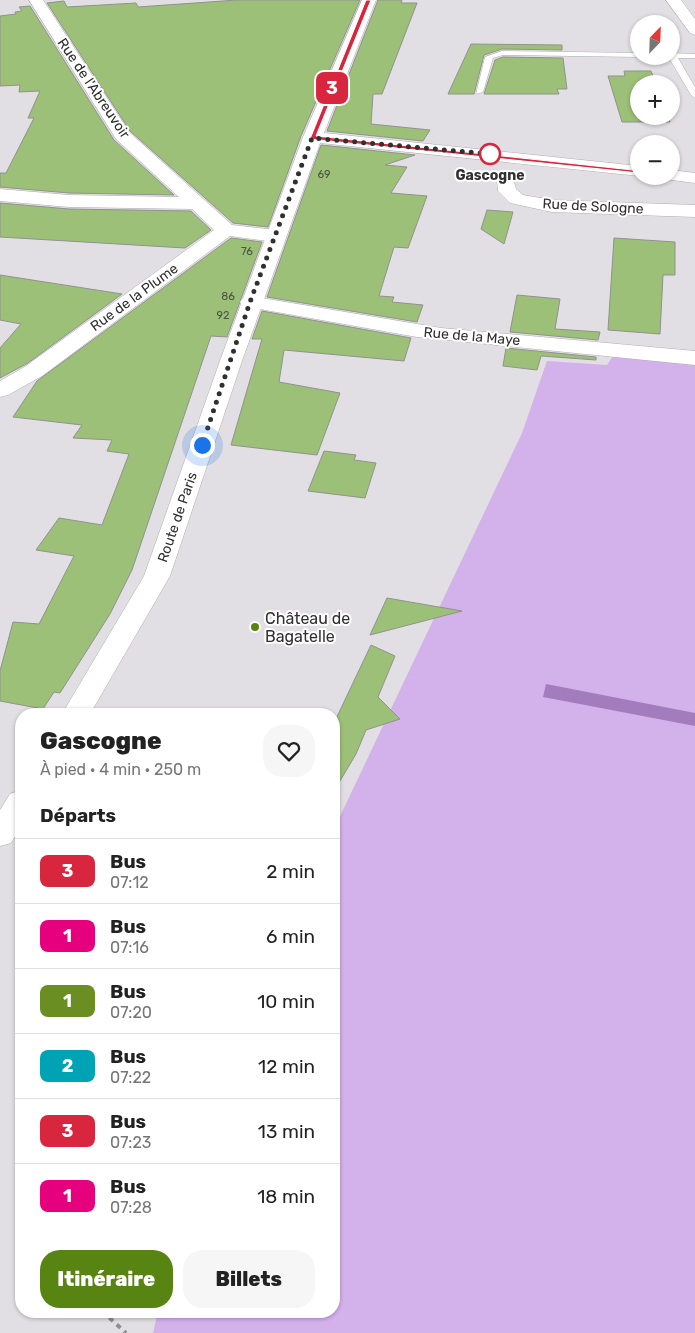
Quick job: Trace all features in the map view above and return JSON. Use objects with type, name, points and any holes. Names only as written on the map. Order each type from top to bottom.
[{"type":"street","name":"Rue de l'Abreuvoir","points":[[36,0],[122,135],[226,230]]},
{"type":"street","name":"Route de Paris","points":[[80,708],[157,576],[250,302],[312,138],[369,0]]},
{"type":"street","points":[[673,0],[695,30]]},
{"type":"street","points":[[312,138],[630,170]]},
{"type":"street","points":[[680,176],[695,178]]},
{"type":"street","name":"Rue de Sologne","points":[[506,179],[507,191],[517,199],[552,206],[695,212]]},
{"type":"street","points":[[0,195],[69,201],[196,203]]},
{"type":"street","points":[[226,230],[276,236]]},
{"type":"street","name":"Rue de la Plume","points":[[0,390],[34,371],[226,230]]},
{"type":"street","name":"Rue de la Maye","points":[[250,302],[369,324],[441,334],[648,352],[695,358]]},
{"type":"street","points":[[0,835],[15,811]]},
{"type":"lane","points":[[479,92],[489,57],[502,53],[630,55]]},
{"type":"lane","points":[[680,55],[695,56]]},
{"type":"lane","points":[[678,65],[695,95]]},
{"type":"path","points":[[110,1318],[126,1333]]},
{"type":"shaded area","points":[[615,353],[695,364],[695,1333],[153,1333],[156,1318],[340,1318],[340,816],[522,433],[547,361],[607,365]]},
{"type":"shaded area","points":[[546,684],[695,713],[695,726],[543,697]]},
{"type":"building","points":[[237,0],[360,0],[301,136],[268,227],[233,223],[130,131],[47,3],[64,1],[67,7],[136,3],[138,7]]},
{"type":"building","points":[[378,0],[402,0],[401,3],[417,3],[382,94],[373,94],[371,124],[430,130],[423,141],[327,131]]},
{"type":"building","points":[[30,6],[114,140],[174,195],[69,193],[0,187],[0,173],[6,173],[34,118],[28,118],[40,91],[19,92],[20,85],[0,86],[0,16],[16,14],[15,12],[22,11],[19,7]]},
{"type":"building","points":[[471,44],[562,45],[562,50],[502,49],[484,55],[474,94],[448,94]]},
{"type":"building","points":[[503,57],[563,58],[567,89],[557,89],[559,94],[484,94],[495,60]]},
{"type":"building","points":[[624,71],[651,71],[653,75],[630,75],[630,122],[622,122],[608,76],[625,76]]},
{"type":"building","points":[[321,145],[415,155],[385,165],[407,167],[391,193],[427,196],[408,248],[394,247],[379,296],[394,297],[392,302],[423,305],[417,322],[267,297]]},
{"type":"building","points":[[0,203],[69,209],[191,211],[211,230],[185,248],[0,237]]},
{"type":"building","points":[[487,210],[513,212],[504,244],[481,229]]},
{"type":"building","points":[[231,238],[262,242],[227,337],[211,336],[132,570],[110,614],[60,693],[54,692],[44,708],[0,701],[0,671],[13,622],[39,624],[74,556],[36,550],[59,518],[102,525],[129,454],[107,451],[112,440],[73,438],[82,425],[13,417],[37,381]]},
{"type":"building","points":[[614,238],[675,242],[675,275],[663,275],[660,334],[608,330]]},
{"type":"building","points":[[0,275],[122,294],[28,363],[0,378],[0,348],[21,324],[0,320]]},
{"type":"building","points":[[517,295],[560,299],[555,329],[600,332],[598,340],[510,332]]},
{"type":"building","points":[[262,311],[411,338],[404,361],[284,350],[279,382],[340,393],[317,455],[231,445],[262,339],[252,339]]},
{"type":"building","points":[[506,348],[596,357],[596,360],[541,356],[537,370],[503,366]]},
{"type":"building","points":[[324,451],[356,455],[354,460],[376,463],[365,498],[308,491]]},
{"type":"building","points":[[387,598],[462,611],[370,635]]},
{"type":"building","points":[[371,645],[395,656],[378,697],[400,719],[366,730],[356,754],[340,781],[340,710]]},
{"type":"bus line","name":"3","points":[[369,0],[312,138],[490,154],[630,170]]},
{"type":"place","name":"Gascogne","points":[[490,154]]},
{"type":"place","name":"Château de Bagatelle","points":[[255,627]]},
{"type":"route","points":[[202,445],[250,302],[312,138],[490,154]]}]
